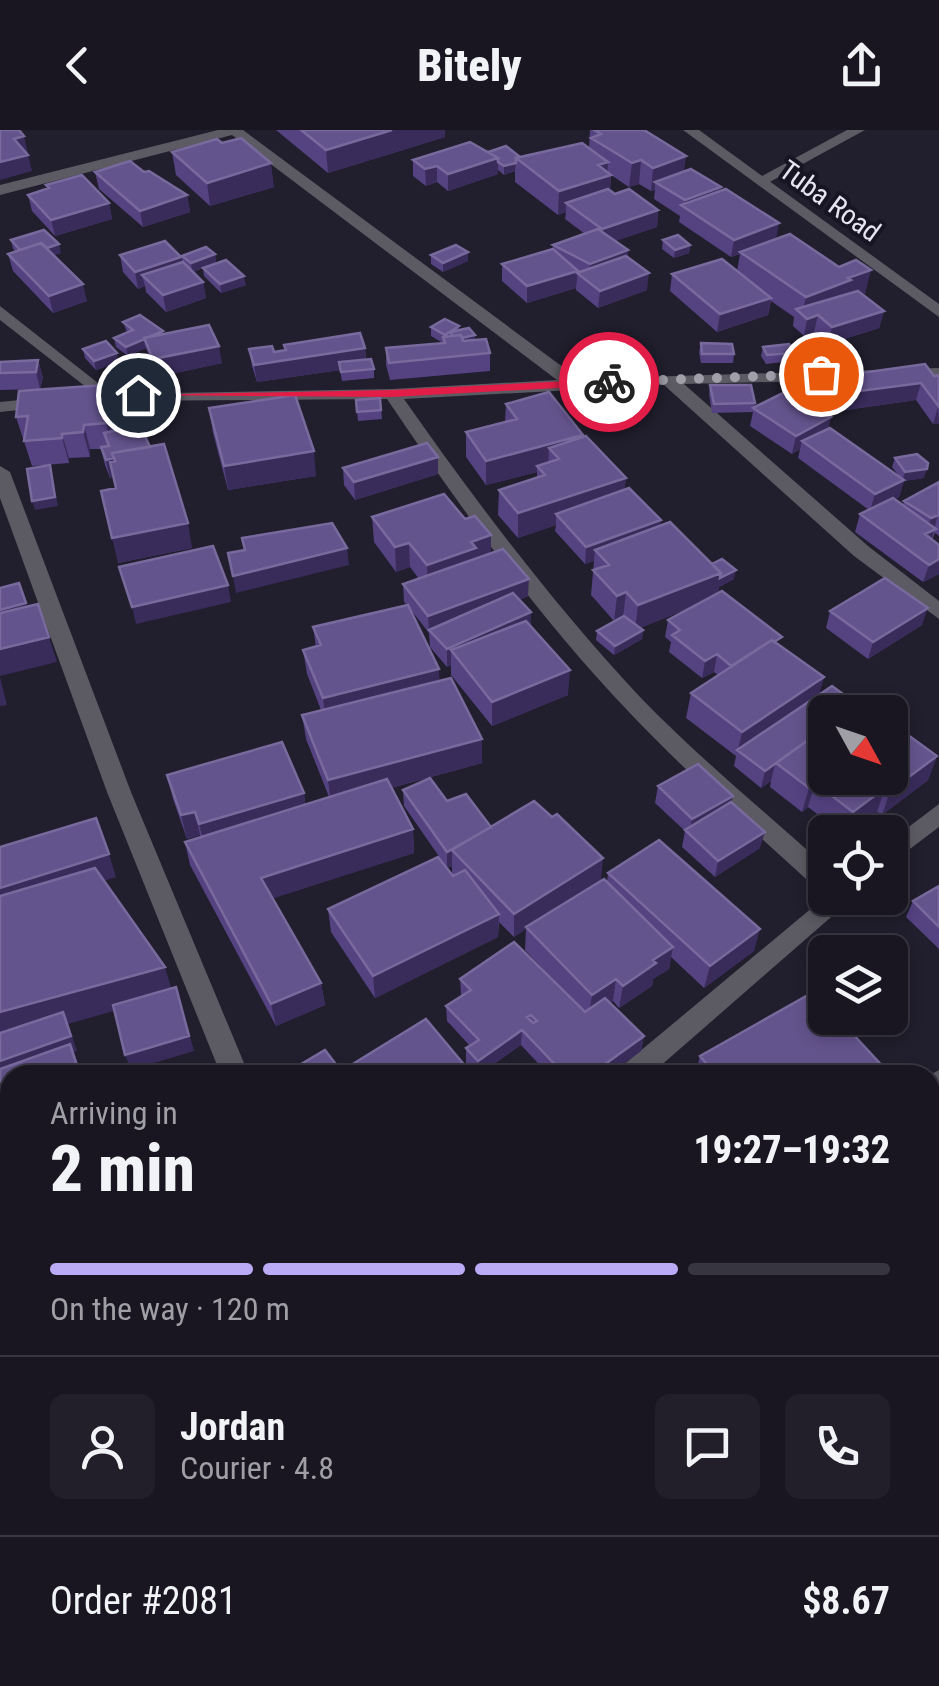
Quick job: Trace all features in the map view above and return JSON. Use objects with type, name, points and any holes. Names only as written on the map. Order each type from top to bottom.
[{"type":"street","points":[[0,190],[234,130],[573,383]]},
{"type":"street","name":"Tuba Road","points":[[690,130],[939,312]]},
{"type":"street","points":[[761,181],[858,130]]},
{"type":"street","points":[[0,311],[104,396]]},
{"type":"street","points":[[0,408],[104,396],[392,394],[573,383],[939,373]]},
{"type":"street","points":[[669,380],[861,551],[939,612]]},
{"type":"street","points":[[392,394],[474,514],[598,664],[700,766],[808,865]]},
{"type":"street","points":[[0,472],[119,792],[231,1065]]},
{"type":"street","points":[[908,840],[939,813]]},
{"type":"street","points":[[644,1065],[821,915]]},
{"type":"building","points":[[0,130],[19,130],[24,136],[14,139],[28,155],[0,162]]},
{"type":"building","points":[[301,130],[392,130],[326,150]]},
{"type":"building","points":[[594,130],[644,130],[686,156],[653,168],[641,160],[632,163],[591,138],[601,134]]},
{"type":"building","points":[[241,138],[271,163],[207,183],[172,152],[217,139],[222,143]]},
{"type":"building","points":[[470,142],[498,158],[448,174],[437,166],[425,169],[413,160]]},
{"type":"building","points":[[582,143],[608,162],[598,165],[611,175],[559,191],[516,158]]},
{"type":"building","points":[[506,146],[520,157],[516,163],[504,166],[488,152]]},
{"type":"building","points":[[130,161],[187,195],[140,211],[95,172]]},
{"type":"building","points":[[691,169],[721,187],[685,200],[655,182]]},
{"type":"building","points":[[82,175],[109,203],[51,220],[28,195],[49,188],[46,185]]},
{"type":"building","points":[[608,189],[615,194],[629,189],[658,210],[602,229],[566,203]]},
{"type":"building","points":[[726,189],[779,223],[734,240],[681,205]]},
{"type":"building","points":[[598,229],[628,250],[590,264],[553,245]]},
{"type":"building","points":[[44,230],[59,244],[47,248],[41,243],[20,250],[11,240]]},
{"type":"building","points":[[790,234],[839,267],[856,260],[871,270],[806,297],[740,252]]},
{"type":"building","points":[[678,235],[690,245],[675,250],[663,240]]},
{"type":"building","points":[[165,241],[181,257],[135,272],[120,255]]},
{"type":"building","points":[[41,243],[83,284],[49,296],[8,254]]},
{"type":"building","points":[[456,245],[468,252],[443,263],[431,255]]},
{"type":"building","points":[[206,247],[215,254],[191,263],[182,256]]},
{"type":"building","points":[[553,249],[578,271],[527,286],[502,264]]},
{"type":"building","points":[[626,256],[649,273],[600,291],[577,273]]},
{"type":"building","points":[[722,259],[771,298],[720,314],[672,274]]},
{"type":"building","points":[[226,260],[244,276],[220,284],[203,268]]},
{"type":"building","points":[[183,262],[203,282],[163,295],[142,275]]},
{"type":"building","points":[[858,291],[884,311],[832,327],[818,315],[807,319],[796,309]]},
{"type":"building","points":[[140,315],[163,331],[126,347],[114,338],[133,330],[123,322]]},
{"type":"building","points":[[445,319],[459,326],[445,335],[431,327]]},
{"type":"building","points":[[209,325],[219,346],[153,359],[144,338]]},
{"type":"building","points":[[469,328],[475,335],[462,338],[450,332]]},
{"type":"building","points":[[360,333],[365,348],[254,365],[249,349],[272,346],[274,352],[286,350],[284,345]]},
{"type":"building","points":[[461,335],[463,341],[486,339],[490,353],[389,363],[386,348],[445,343],[443,337]]},
{"type":"building","points":[[106,341],[117,353],[94,361],[83,349]]},
{"type":"building","points":[[701,343],[732,344],[734,354],[702,354]]},
{"type":"building","points":[[789,344],[794,353],[767,355],[763,347]]},
{"type":"building","points":[[371,359],[374,369],[341,372],[339,362]]},
{"type":"building","points":[[38,360],[36,372],[0,373],[0,362]]},
{"type":"building","points":[[925,364],[934,376],[939,375],[939,407],[921,383],[829,395],[818,379]]},
{"type":"building","points":[[147,382],[146,409],[107,412],[106,423],[84,425],[83,432],[24,441],[28,416],[16,417],[19,391]]},
{"type":"building","points":[[710,385],[751,385],[755,403],[714,404]]},
{"type":"building","points":[[789,390],[831,417],[796,436],[753,408]]},
{"type":"building","points":[[549,392],[583,435],[486,461],[466,432],[517,419],[506,404]]},
{"type":"building","points":[[295,395],[314,451],[224,466],[209,408]]},
{"type":"building","points":[[380,398],[381,410],[357,412],[356,400]]},
{"type":"building","points":[[140,425],[150,447],[112,453],[114,458],[106,460],[101,447],[109,446],[104,433]]},
{"type":"building","points":[[830,428],[904,480],[875,494],[802,441]]},
{"type":"building","points":[[586,436],[626,478],[518,513],[499,490],[545,475],[537,466],[559,459],[549,448]]},
{"type":"building","points":[[427,443],[438,457],[354,482],[343,468]]},
{"type":"building","points":[[164,444],[188,523],[112,538],[101,491],[116,488],[110,462],[115,461],[112,453]]},
{"type":"building","points":[[917,454],[928,463],[927,469],[905,472],[895,458]]},
{"type":"building","points":[[50,465],[55,497],[32,501],[27,469]]},
{"type":"building","points":[[939,482],[939,515],[931,518],[904,501]]},
{"type":"building","points":[[629,488],[661,520],[586,547],[556,514]]},
{"type":"building","points":[[444,494],[465,519],[475,516],[491,535],[471,542],[476,548],[427,565],[409,543],[395,547],[372,517]]},
{"type":"building","points":[[893,498],[936,529],[925,534],[939,545],[939,559],[929,565],[860,514]]},
{"type":"building","points":[[670,522],[721,573],[638,605],[626,592],[617,596],[593,570],[609,565],[595,550]]},
{"type":"building","points":[[332,523],[347,548],[233,576],[228,553],[245,550],[242,538]]},
{"type":"building","points":[[213,546],[228,585],[132,607],[119,567]]},
{"type":"building","points":[[503,549],[529,579],[428,616],[403,584]]},
{"type":"building","points":[[722,559],[736,570],[720,578],[721,573],[712,564]]},
{"type":"building","points":[[885,578],[928,608],[873,642],[830,611]]},
{"type":"building","points":[[19,583],[26,603],[0,610],[0,588]]},
{"type":"building","points":[[722,591],[782,637],[731,666],[717,654],[705,661],[672,635],[680,630],[668,620]]},
{"type":"building","points":[[513,593],[531,612],[447,649],[429,630]]},
{"type":"building","points":[[38,604],[49,637],[0,649],[0,613]]},
{"type":"building","points":[[408,605],[439,669],[323,698],[303,650],[321,645],[313,627]]},
{"type":"building","points":[[624,616],[643,630],[615,646],[597,631]]},
{"type":"building","points":[[526,621],[570,670],[492,702],[451,650]]},
{"type":"building","points":[[772,640],[824,677],[742,732],[691,693]]},
{"type":"building","points":[[451,678],[482,739],[328,780],[302,715]]},
{"type":"building","points":[[832,686],[844,695],[819,695]]},
{"type":"building","points":[[808,702],[808,740],[765,771],[737,750]]},
{"type":"building","points":[[908,735],[937,756],[908,778]]},
{"type":"building","points":[[808,740],[808,787],[776,763]]},
{"type":"building","points":[[282,742],[304,793],[199,824],[195,812],[181,815],[167,775]]},
{"type":"building","points":[[698,764],[733,796],[692,819],[658,786]]},
{"type":"building","points":[[430,778],[447,801],[466,794],[491,827],[447,852],[403,790]]},
{"type":"building","points":[[387,779],[413,829],[261,878],[321,983],[271,1004],[185,842]]},
{"type":"building","points":[[831,795],[876,795],[853,812]]},
{"type":"building","points":[[534,801],[552,817],[557,814],[603,858],[514,914],[452,850]]},
{"type":"building","points":[[731,802],[765,832],[718,861],[685,830]]},
{"type":"building","points":[[96,818],[109,854],[0,888],[0,847]]},
{"type":"building","points":[[659,840],[760,929],[710,966],[608,873]]},
{"type":"building","points":[[438,857],[453,876],[465,870],[499,914],[373,976],[328,909]]},
{"type":"building","points":[[95,868],[165,967],[0,1012],[0,896]]},
{"type":"building","points":[[604,879],[673,947],[623,986],[616,979],[592,995],[526,927]]},
{"type":"building","points":[[939,886],[939,927],[913,901]]},
{"type":"building","points":[[514,942],[585,1012],[605,998],[644,1036],[604,1065],[555,1065],[522,1030],[478,1061],[466,1048],[479,1040],[446,1006],[471,990],[460,979]]},
{"type":"building","points":[[176,987],[189,1036],[125,1055],[113,1005]]},
{"type":"building","points":[[808,995],[808,1035],[854,1035],[881,1065],[708,1065],[700,1056]]},
{"type":"building","points":[[63,1012],[71,1036],[0,1061],[0,1033]]},
{"type":"building","points":[[426,1019],[464,1065],[351,1065]]},
{"type":"building","points":[[70,1044],[77,1065],[11,1065]]},
{"type":"building","points":[[325,1050],[336,1065],[300,1065]]},
{"type":"way so far","points":[[609,382],[821,374]]},
{"type":"route","points":[[138,395],[392,394],[609,382]]}]
